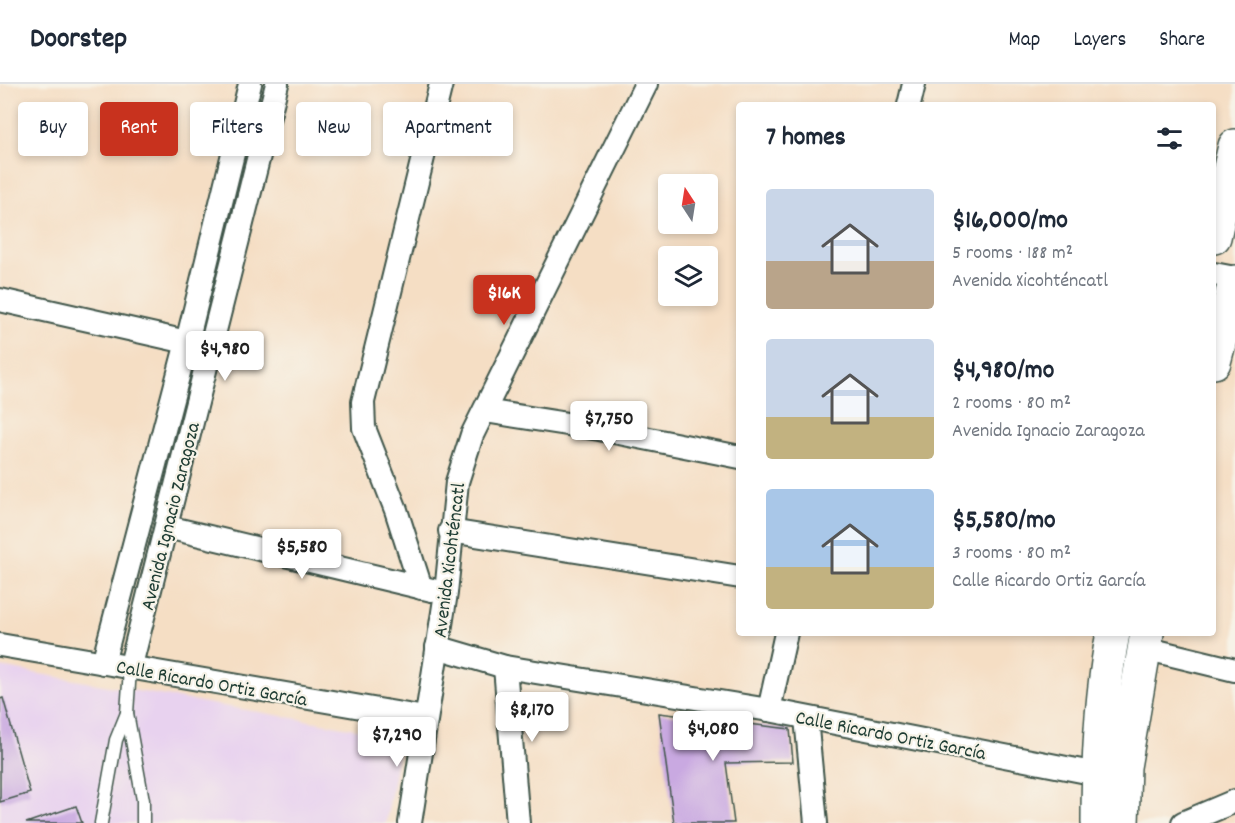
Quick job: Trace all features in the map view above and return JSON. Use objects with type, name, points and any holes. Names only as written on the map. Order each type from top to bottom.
[{"type":"main road","points":[[1216,228],[1235,146]]},
{"type":"main road","points":[[1216,354],[1235,280]]},
{"type":"main road","points":[[1098,823],[1097,774],[1107,664],[1112,636]]},
{"type":"main road","points":[[1122,823],[1124,767],[1146,640]]},
{"type":"street","name":"Avenida Ignacio Zaragoza","points":[[103,663],[187,342],[250,84]]},
{"type":"street","name":"Avenida Ignacio Zaragoza","points":[[130,669],[278,84]]},
{"type":"street","points":[[421,588],[396,510],[364,428],[363,402],[441,84]]},
{"type":"street","name":"Avenida Xicohténcatl","points":[[410,823],[446,593],[450,531],[457,482],[472,435],[646,84]]},
{"type":"street","points":[[910,102],[914,84]]},
{"type":"street","points":[[1216,275],[1235,280]]},
{"type":"street","points":[[0,300],[212,348]]},
{"type":"street","points":[[485,411],[599,429],[736,456]]},
{"type":"street","points":[[167,527],[446,593]]},
{"type":"street","points":[[450,531],[736,576]]},
{"type":"street","points":[[769,710],[785,636]]},
{"type":"street","points":[[1146,640],[1235,670]]},
{"type":"street","name":"Calle Ricardo Ortiz García","points":[[0,645],[425,718]]},
{"type":"street","name":"Calle Ricardo Ortiz García","points":[[437,647],[505,667],[769,710],[1097,774]]},
{"type":"street","points":[[505,667],[518,823]]},
{"type":"street","points":[[806,718],[816,823]]},
{"type":"street","points":[[1183,823],[1235,801]]},
{"type":"lane","points":[[130,669],[127,714],[143,800],[143,823]]},
{"type":"lane","points":[[101,823],[116,740],[127,714]]},
{"type":"shaded area","points":[[0,667],[401,737],[386,823],[0,823]]},
{"type":"building","points":[[3,698],[30,793],[0,802],[0,699]]},
{"type":"building","points":[[659,713],[790,729],[793,762],[726,763],[734,823],[674,823]]},
{"type":"building","points":[[76,806],[82,823],[26,823]]}]
